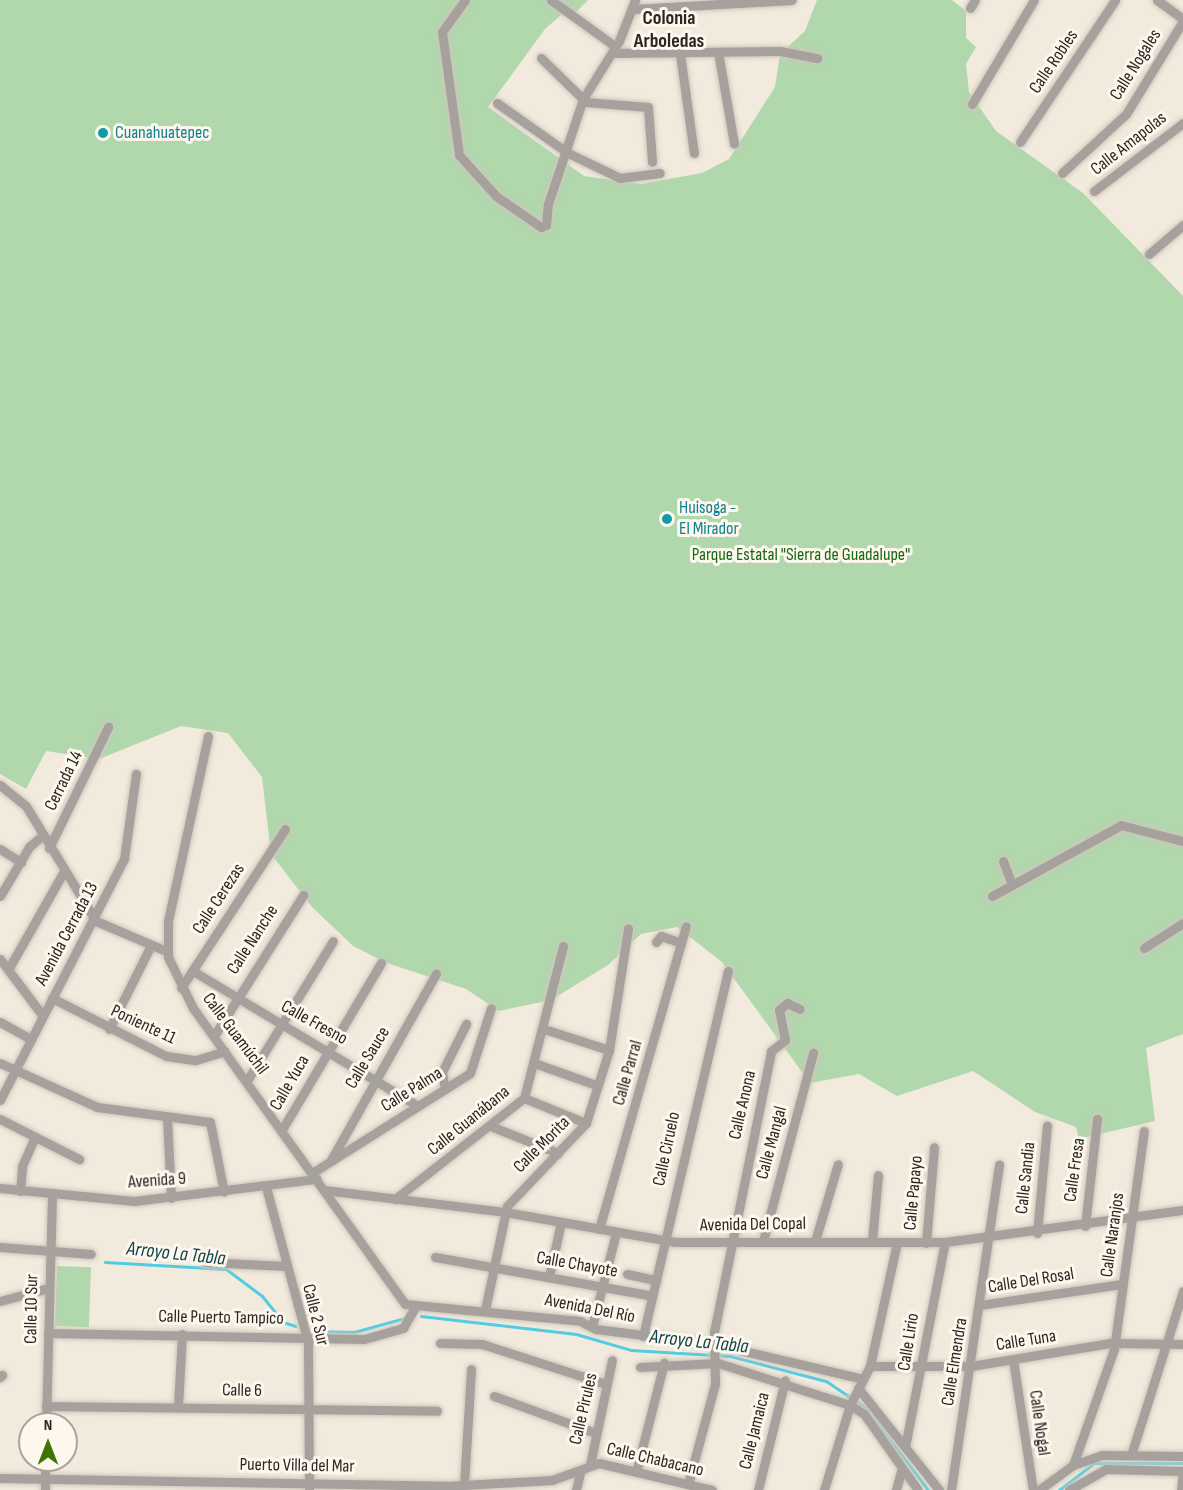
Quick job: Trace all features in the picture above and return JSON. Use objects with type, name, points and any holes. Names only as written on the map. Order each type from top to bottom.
[{"type":"street","points":[[465,0],[442,32],[462,160],[496,196],[541,227],[568,153],[583,99],[614,50],[634,4],[792,0]]},
{"type":"street","points":[[551,0],[614,50],[680,54],[718,51],[780,51],[817,58]]},
{"type":"street","points":[[972,104],[1034,0]]},
{"type":"street","name":"Calle Robles","points":[[1020,142],[1115,0]]},
{"type":"street","points":[[1157,0],[1183,20]]},
{"type":"street","name":"Calle Nogales","points":[[1062,172],[1126,114],[1183,20]]},
{"type":"street","points":[[718,51],[734,144]]},
{"type":"street","points":[[680,54],[694,153]]},
{"type":"street","points":[[542,58],[583,99],[648,107],[652,162]]},
{"type":"street","points":[[497,103],[568,153],[620,178],[660,173]]},
{"type":"street","name":"Calle Amapolas","points":[[1094,191],[1183,123]]},
{"type":"street","points":[[1149,254],[1183,225]]},
{"type":"street","name":"Cerrada 14","points":[[49,848],[108,728]]},
{"type":"street","points":[[0,786],[26,806],[63,873],[94,919],[166,951],[208,736]]},
{"type":"street","name":"Avenida Cerrada 13","points":[[0,1100],[94,919],[126,851],[136,774]]},
{"type":"street","points":[[992,897],[1121,825],[1183,842]]},
{"type":"street","name":"Calle Cerezas","points":[[181,988],[285,829]]},
{"type":"street","points":[[0,896],[21,862],[43,835]]},
{"type":"street","points":[[0,849],[21,862]]},
{"type":"street","points":[[1003,861],[1012,885]]},
{"type":"street","points":[[9,968],[63,873]]},
{"type":"street","name":"Calle Nanche","points":[[214,1036],[236,996],[303,895]]},
{"type":"street","points":[[1144,948],[1183,923]]},
{"type":"street","name":"Calle Parral","points":[[599,1229],[686,926]]},
{"type":"street","name":"Calle Morita","points":[[485,1310],[505,1212],[510,1201],[586,1123],[596,1085],[609,1050],[628,928]]},
{"type":"street","points":[[656,942],[661,936],[681,943]]},
{"type":"street","points":[[248,1079],[333,941]]},
{"type":"street","points":[[109,1029],[151,945]]},
{"type":"street","name":"Calle Guanábana","points":[[395,1199],[494,1127],[524,1098],[544,1029],[563,946]]},
{"type":"street","name":"Calle Guamúchil","points":[[166,951],[181,988],[214,1036],[283,1128],[314,1176],[405,1304],[414,1309]]},
{"type":"street","points":[[0,958],[43,1016]]},
{"type":"street","name":"Calle Yuca","points":[[283,1128],[381,963]]},
{"type":"street","name":"Calle Fresno","points":[[193,971],[376,1077],[418,1106]]},
{"type":"street","name":"Calle Ciruelo","points":[[643,1336],[705,1053],[728,971]]},
{"type":"street","name":"Calle Sauce","points":[[331,1160],[436,974]]},
{"type":"street","name":"Poniente 11","points":[[52,998],[109,1029],[175,1058],[208,1058],[225,1051]]},
{"type":"street","name":"Calle Anona","points":[[732,1242],[771,1051],[785,1042],[779,1010],[787,1003],[800,1009]]},
{"type":"street","name":"Calle Palma","points":[[314,1176],[331,1160],[473,1069],[491,1008]]},
{"type":"street","points":[[0,1022],[31,1039]]},
{"type":"street","points":[[445,1089],[442,1072],[466,1024]]},
{"type":"street","points":[[544,1029],[609,1050]]},
{"type":"street","name":"Calle Mangal","points":[[763,1241],[813,1053]]},
{"type":"street","points":[[0,1063],[97,1107],[211,1124],[224,1192]]},
{"type":"street","points":[[534,1064],[596,1085]]},
{"type":"street","points":[[524,1098],[586,1123]]},
{"type":"street","points":[[167,1118],[171,1198]]},
{"type":"street","points":[[0,1119],[79,1159]]},
{"type":"street","name":"Calle Fresa","points":[[1085,1226],[1097,1119]]},
{"type":"street","name":"Calle Sandia","points":[[1036,1233],[1047,1125]]},
{"type":"street","points":[[494,1127],[558,1153]]},
{"type":"street","name":"Calle Naranjos","points":[[1115,1343],[1144,1131]]},
{"type":"street","points":[[20,1191],[22,1166],[35,1137]]},
{"type":"street","name":"Calle Papayo","points":[[926,1243],[934,1147]]},
{"type":"street","points":[[815,1241],[838,1164]]},
{"type":"street","name":"Calle Elmendra","points":[[951,1490],[999,1165]]},
{"type":"street","points":[[872,1241],[878,1175]]},
{"type":"street","name":"Avenida 9","points":[[0,1188],[111,1201],[171,1198],[266,1187],[314,1176]]},
{"type":"street","name":"Calle 2 Sur","points":[[266,1187],[307,1337],[309,1486]]},
{"type":"street","name":"Avenida Del Copal","points":[[324,1190],[505,1212],[665,1242],[945,1242],[1036,1233],[1183,1210]]},
{"type":"street","name":"Calle 10 Sur","points":[[46,1412],[52,1194]]},
{"type":"street","points":[[549,1277],[561,1222]]},
{"type":"street","points":[[593,1323],[616,1233]]},
{"type":"street","points":[[688,1484],[716,1354],[732,1242]]},
{"type":"street","points":[[824,1490],[854,1398],[870,1366],[897,1242]]},
{"type":"street","name":"Calle Lirio","points":[[905,1447],[945,1242]]},
{"type":"street","points":[[0,1247],[91,1254]]},
{"type":"street","name":"Calle Chayote","points":[[435,1257],[653,1296]]},
{"type":"street","points":[[205,1262],[286,1266]]},
{"type":"street","points":[[627,1274],[656,1280]]},
{"type":"street","name":"Calle Del Rosal","points":[[980,1305],[1122,1284]]},
{"type":"street","points":[[0,1301],[49,1288]]},
{"type":"street","points":[[1131,1455],[1183,1293]]},
{"type":"street","name":"Avenida Del Río","points":[[414,1309],[485,1310],[593,1323],[596,1329],[643,1336],[716,1354],[863,1379]]},
{"type":"street","name":"Calle Puerto Tampico","points":[[48,1333],[307,1337],[388,1335],[410,1321],[414,1309]]},
{"type":"street","points":[[178,1406],[182,1334]]},
{"type":"street","points":[[440,1343],[482,1344],[606,1384]]},
{"type":"street","points":[[1073,1465],[1115,1343]]},
{"type":"street","name":"Calle Tuna","points":[[870,1366],[922,1368],[971,1366],[1115,1343],[1183,1344]]},
{"type":"street","name":"Avenida Del Río","points":[[640,1367],[716,1354],[785,1380],[854,1398]]},
{"type":"street","name":"Calle Pirules","points":[[590,1465],[593,1432],[612,1360]]},
{"type":"street","name":"Calle Nogal","points":[[1013,1360],[1032,1490]]},
{"type":"street","points":[[636,1472],[664,1363]]},
{"type":"street","points":[[464,1485],[471,1369]]},
{"type":"street","name":"Calle Jamaica","points":[[758,1490],[785,1380]]},
{"type":"street","points":[[494,1396],[593,1432]]},
{"type":"street","points":[[854,1398],[905,1447],[939,1490]]},
{"type":"street","points":[[854,1398],[918,1490]]},
{"type":"street","name":"Calle 6","points":[[46,1406],[437,1411]]},
{"type":"street","points":[[1039,1490],[1073,1465],[1102,1455],[1183,1456]]},
{"type":"street","name":"Calle Chabacano","points":[[590,1465],[636,1472],[712,1490]]},
{"type":"street","name":"Puerto Villa del Mar","points":[[0,1478],[244,1486],[530,1486],[580,1472],[590,1465]]},
{"type":"street","points":[[896,1490],[902,1468]]},
{"type":"street","points":[[1069,1490],[1106,1469],[1183,1473],[1181,1490]]},
{"type":"street","points":[[45,1472],[45,1490]]},
{"type":"street","name":"Calle Pirules","points":[[576,1490],[580,1472]]},
{"type":"green space","name":"Parque Estatal \"Sierra de Guadalupe\"","points":[[0,0],[588,0],[576,12],[569,8],[545,29],[488,107],[584,176],[641,184],[702,173],[729,159],[775,87],[780,54],[805,31],[817,0],[952,0],[966,11],[966,38],[976,47],[966,64],[969,92],[996,131],[1083,193],[1183,296],[1183,1034],[1146,1048],[1155,1121],[1079,1139],[1076,1127],[1035,1112],[973,1071],[897,1096],[859,1074],[810,1083],[722,962],[677,927],[641,934],[608,965],[551,1000],[499,1011],[466,989],[387,963],[353,946],[312,907],[271,854],[262,777],[228,733],[181,726],[99,759],[46,751],[26,789],[0,774]]},
{"type":"green space","points":[[57,1266],[91,1267],[89,1327],[55,1326]]},
{"type":"waterway","name":"Arroyo La Tabla","points":[[105,1262],[226,1269],[262,1296],[283,1322],[295,1326]]},
{"type":"waterway","name":"Arroyo La Tabla","points":[[421,1316],[576,1334],[631,1350],[730,1356],[826,1381],[866,1408],[928,1490]]},
{"type":"waterway","name":"Arroyo La Tabla","points":[[312,1331],[354,1332],[405,1318]]},
{"type":"waterway","name":"Arroyo La Tabla","points":[[1059,1490],[1094,1463],[1183,1463]]},
{"type":"place","name":"Cuanahuatepec","points":[[103,133]]},
{"type":"place","name":"Huisoga - El Mirador","points":[[667,519]]},
{"type":"district","name":"Colonia Arboledas","points":[[669,30]]}]
